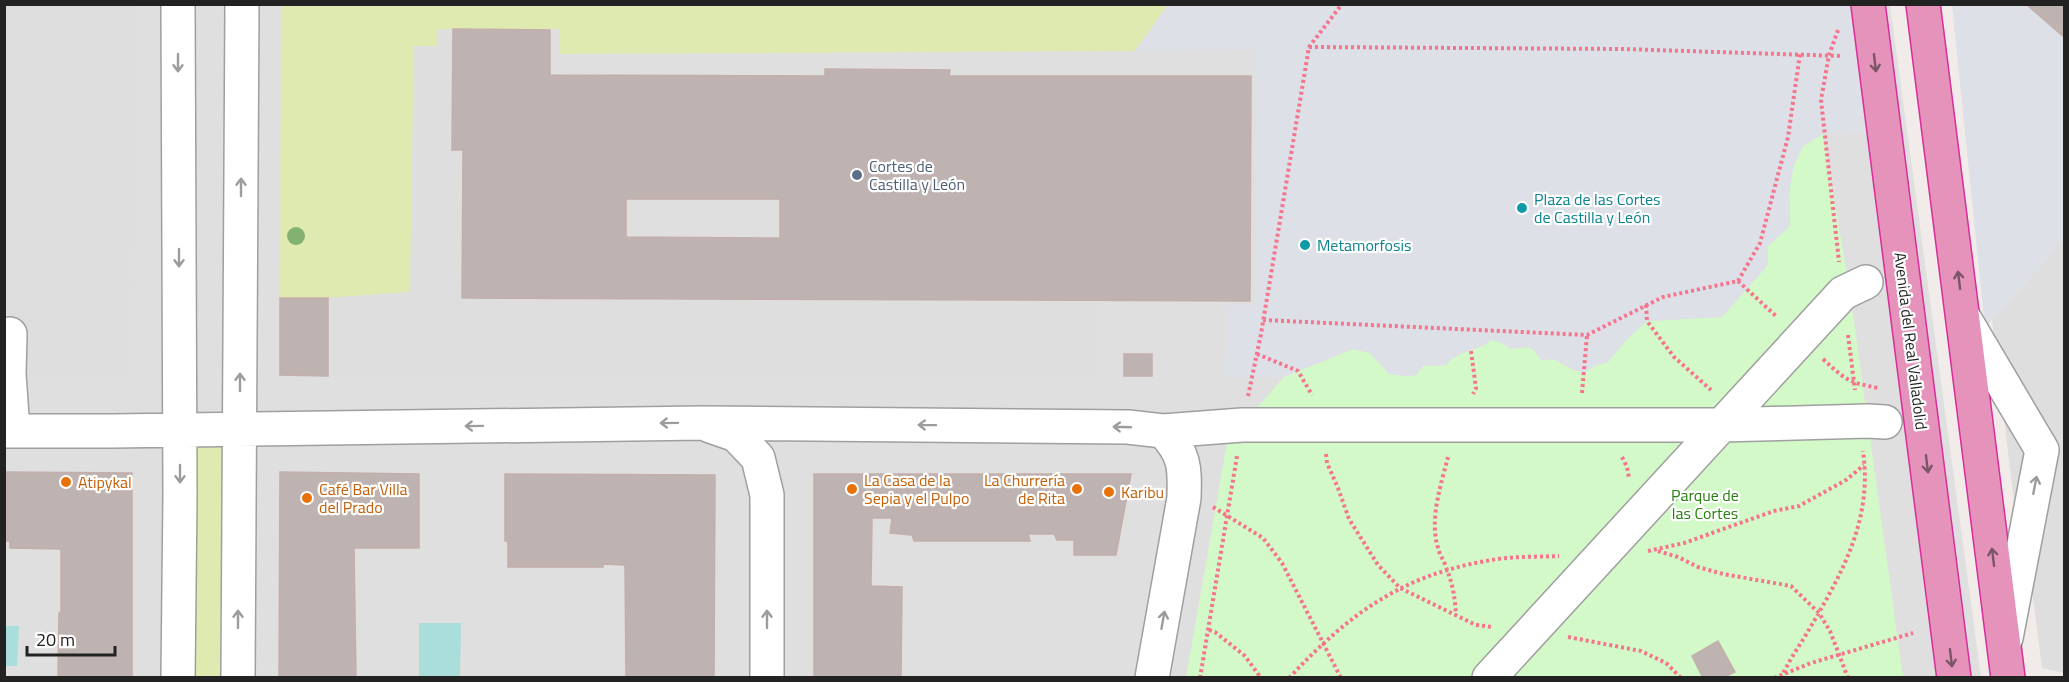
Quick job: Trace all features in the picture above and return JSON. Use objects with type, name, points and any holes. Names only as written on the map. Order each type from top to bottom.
[{"type":"highway","name":"Avenida del Real Valladolid","points":[[1868,4],[1954,678]]},
{"type":"highway","points":[[1923,4],[2008,678]]},
{"type":"street","points":[[178,4],[180,430],[178,678]]},
{"type":"street","points":[[237,678],[242,4]]},
{"type":"street","points":[[1490,678],[1800,338],[1843,293],[1866,282]]},
{"type":"street","points":[[1964,318],[2042,450],[2004,646]]},
{"type":"street","points":[[10,334],[9,431],[702,423],[1128,427],[1169,437],[1242,425],[1457,425],[1727,418],[1885,422]]},
{"type":"street","points":[[702,423],[736,435],[758,458],[767,495],[767,678]]},
{"type":"street","points":[[1152,678],[1184,498],[1185,468],[1169,437]]},
{"type":"path","points":[[1200,678],[1309,47],[1341,4]]},
{"type":"path","points":[[1309,47],[1623,49],[1840,56]]},
{"type":"path","points":[[1263,320],[1587,335],[1663,297],[1738,281],[1760,243],[1788,137],[1800,54]]},
{"type":"path","points":[[1738,281],[1844,378],[1854,383],[1881,388]]},
{"type":"path","points":[[1646,305],[1647,321],[1674,357],[1727,418]]},
{"type":"path","points":[[1456,616],[1455,595],[1448,570],[1437,547],[1436,498],[1457,425],[1476,388],[1471,351]]},
{"type":"path","points":[[1257,354],[1298,371],[1312,395],[1323,425],[1327,463],[1349,519],[1378,565],[1400,588],[1476,625],[1586,639],[1641,651],[1666,663],[1681,678]]},
{"type":"path","points":[[1184,498],[1216,508],[1263,538],[1282,563],[1341,678]]},
{"type":"path","points":[[1616,539],[1678,557],[1698,567],[1791,586],[1819,613],[1830,631],[1848,678]]},
{"type":"path","points":[[1209,630],[1215,632],[1245,656],[1261,678]]},
{"type":"path","points":[[1774,678],[1811,663],[1912,633]]},
{"type":"shaded area","points":[[4,5],[1890,5],[1981,677],[5,677]]},
{"type":"shaded area","points":[[5,5],[135,5],[133,375],[5,374]]},
{"type":"shaded area","name":"Plaza de las Cortes de Castilla y León","points":[[1168,5],[1850,5],[1865,132],[1823,134],[1803,146],[1794,166],[1789,191],[1790,226],[1768,246],[1768,265],[1722,317],[1647,321],[1625,341],[1608,362],[1584,373],[1553,359],[1541,360],[1534,350],[1528,347],[1511,349],[1500,342],[1491,340],[1483,346],[1454,356],[1446,365],[1423,366],[1416,375],[1389,374],[1370,353],[1353,349],[1284,377],[1226,378],[1228,305],[1255,304],[1256,50],[1135,51]]},
{"type":"shaded area","points":[[1952,5],[2026,5],[2064,37],[2064,239],[1985,328]]},
{"type":"shaded area","points":[[437,29],[453,29],[453,34],[461,34],[461,299],[1097,301],[1098,376],[328,376],[328,298],[410,292],[414,46],[437,46]]},
{"type":"shaded area","points":[[2064,239],[2064,673],[2042,668],[2027,551],[2017,527],[1992,320]]},
{"type":"green space","points":[[281,5],[1168,5],[1135,51],[559,54],[559,29],[437,29],[437,46],[414,47],[410,292],[328,298],[280,298]]},
{"type":"green space","name":"Parque de las Cortes","points":[[1823,134],[1849,286],[1903,677],[1186,678],[1230,425],[1242,425],[1284,377],[1353,349],[1370,353],[1389,374],[1416,375],[1423,366],[1446,365],[1456,356],[1491,340],[1500,342],[1511,349],[1528,347],[1534,350],[1541,360],[1553,359],[1574,370],[1608,362],[1625,341],[1647,321],[1722,317],[1768,265],[1768,246],[1790,226],[1790,185],[1794,164],[1803,147]]},
{"type":"green space","points":[[203,440],[217,443],[225,454],[222,677],[190,678],[194,447]]},
{"type":"water","points":[[419,623],[461,623],[460,677],[419,677]]},
{"type":"water","points":[[5,626],[19,626],[17,666],[5,666]]},
{"type":"building","points":[[2026,4],[2064,4],[2064,37]]},
{"type":"building","name":"Cortes de Castilla y León","points":[[453,29],[550,30],[550,75],[825,76],[825,69],[950,70],[949,76],[1251,76],[1250,301],[462,298],[463,150],[452,150]],"holes":[[[626,199],[780,199],[780,238],[626,237]]]},
{"type":"building","points":[[280,298],[328,298],[328,376],[280,375]]},
{"type":"building","points":[[1124,354],[1152,354],[1152,376],[1124,376]]},
{"type":"building","points":[[4,472],[132,473],[132,678],[58,678],[61,549],[10,548],[10,541],[4,541]]},
{"type":"building","points":[[280,472],[419,474],[419,548],[354,548],[356,678],[279,678]]},
{"type":"building","points":[[505,474],[715,475],[714,678],[626,678],[625,565],[508,567],[508,541],[505,541]]},
{"type":"building","points":[[814,474],[1131,474],[1116,555],[1074,555],[1074,540],[1057,540],[1054,534],[1028,534],[1030,541],[914,541],[912,535],[890,533],[892,518],[872,518],[871,586],[902,587],[901,678],[814,678]]},
{"type":"building","points":[[1718,641],[1735,672],[1722,678],[1703,678],[1692,656]]},
{"type":"place","name":"Cortes de Castilla y León","points":[[857,175]]},
{"type":"place","name":"Plaza de las Cortes de Castilla y León","points":[[1522,208]]},
{"type":"place","name":"Metamorfosis","points":[[1305,245]]},
{"type":"place","name":"Atipykal","points":[[66,482]]},
{"type":"place","name":"La Casa de la Sepia y el Pulpo","points":[[852,489]]},
{"type":"place","name":"La Churrería de Rita","points":[[1077,489]]},
{"type":"place","name":"Karibu","points":[[1109,492]]},
{"type":"place","name":"Café Bar Villa del Prado","points":[[307,498]]}]
